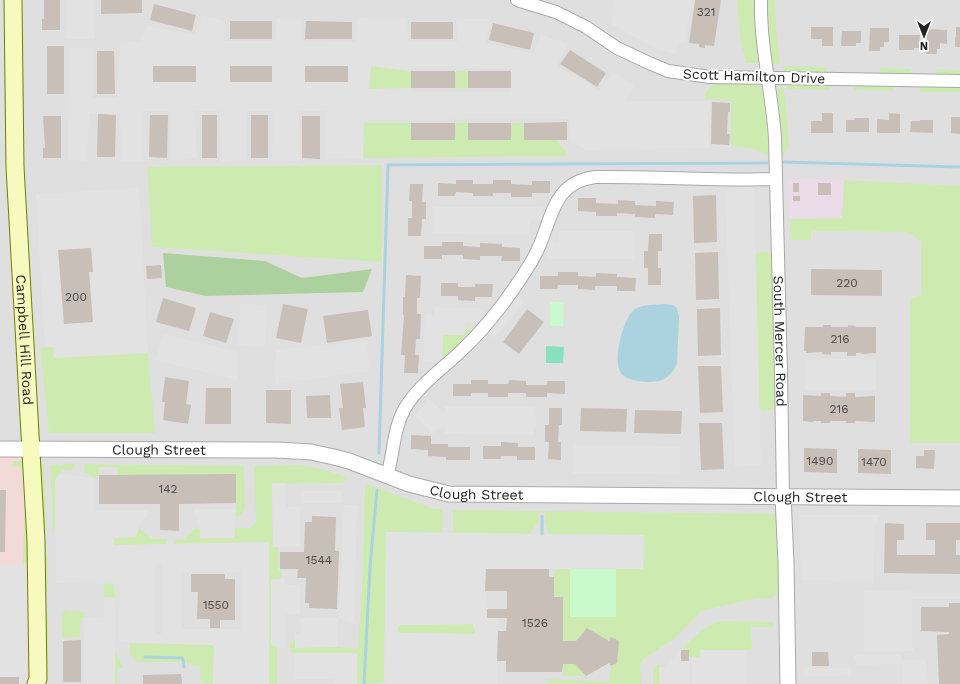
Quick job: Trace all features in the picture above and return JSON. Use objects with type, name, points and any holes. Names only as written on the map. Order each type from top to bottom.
[{"type":"main road","name":"Campbell Hill Road","points":[[13,0],[16,167],[36,541],[38,682]]},
{"type":"street","name":"Scott Hamilton Drive","points":[[517,0],[556,12],[586,27],[617,48],[668,71],[710,77],[960,81]]},
{"type":"street","name":"South Mercer Road","points":[[760,0],[762,32],[773,109],[776,180],[788,684]]},
{"type":"street","points":[[387,476],[396,430],[404,410],[414,394],[474,338],[512,292],[526,271],[540,244],[548,220],[557,201],[575,182],[585,178],[595,177],[776,180]]},
{"type":"street","name":"Clough Street","points":[[0,449],[311,452],[334,456],[416,486],[449,494],[960,498]]},
{"type":"shaded area","points":[[0,0],[960,0],[960,684],[44,684],[0,449]]},
{"type":"shaded area","points":[[67,0],[95,0],[95,39],[67,39]]},
{"type":"shaded area","points":[[614,0],[692,0],[685,42],[678,41],[676,54],[655,48],[611,24]]},
{"type":"shaded area","points":[[202,15],[225,21],[224,41],[275,41],[277,18],[301,19],[301,41],[355,42],[358,18],[407,19],[408,42],[458,42],[456,19],[491,19],[486,43],[534,54],[541,34],[568,45],[557,66],[600,91],[613,72],[634,86],[626,101],[710,101],[709,148],[586,150],[571,142],[569,119],[364,120],[363,158],[325,159],[325,111],[299,111],[300,161],[272,162],[273,111],[246,111],[246,160],[221,162],[220,111],[195,111],[197,158],[171,161],[170,111],[143,111],[143,162],[121,161],[120,113],[89,113],[87,161],[68,160],[69,48],[93,48],[93,98],[118,98],[120,43],[140,41],[147,26],[195,35]],"holes":[[[153,66],[195,66],[195,82],[153,81]],[[230,66],[272,66],[272,82],[230,82]],[[306,66],[348,66],[348,82],[305,82]],[[371,66],[411,71],[411,67],[511,68],[511,92],[412,92],[411,88],[369,89]]]},
{"type":"shaded area","points":[[787,180],[844,180],[843,218],[790,219]]},
{"type":"shaded area","points":[[139,188],[148,353],[54,358],[53,347],[45,347],[36,194]]},
{"type":"shaded area","points":[[754,188],[761,465],[735,467],[725,190]]},
{"type":"shaded area","points":[[433,207],[542,207],[542,220],[530,220],[530,235],[433,234]]},
{"type":"shaded area","points":[[559,231],[635,231],[635,259],[548,259],[548,243],[559,243]]},
{"type":"shaded area","points":[[512,292],[524,302],[494,338],[482,329]]},
{"type":"shaded area","points":[[240,304],[267,305],[265,346],[254,347],[239,345]]},
{"type":"shaded area","points":[[434,307],[482,309],[481,318],[476,323],[465,322],[464,335],[443,335],[442,359],[431,362],[423,362],[425,315],[434,315]]},
{"type":"shaded area","points":[[164,334],[237,352],[238,380],[155,360]]},
{"type":"shaded area","points":[[367,341],[369,371],[276,384],[274,367],[277,350]]},
{"type":"shaded area","points":[[805,359],[876,359],[876,390],[805,390]]},
{"type":"shaded area","points":[[429,398],[443,413],[445,412],[445,406],[534,407],[536,426],[534,427],[534,435],[445,434],[445,429],[443,426],[433,434],[415,416]]},
{"type":"shaded area","points":[[573,445],[680,446],[680,475],[626,473],[573,474]]},
{"type":"shaded area","points":[[0,449],[32,449],[34,684],[0,684]]},
{"type":"shaded area","points":[[59,474],[95,478],[95,510],[147,510],[147,517],[141,521],[136,537],[114,538],[114,545],[269,542],[269,684],[213,684],[214,647],[212,645],[119,642],[120,584],[56,583],[55,480]],"holes":[[[159,563],[163,566],[163,632],[159,635],[155,632],[155,567]],[[181,572],[241,572],[241,629],[182,629]]]},
{"type":"shaded area","points":[[272,483],[285,483],[286,507],[300,507],[300,546],[273,547]]},
{"type":"shaded area","points":[[301,491],[342,491],[341,503],[301,503]]},
{"type":"shaded area","points":[[344,505],[357,505],[354,623],[338,618]]},
{"type":"shaded area","points":[[194,509],[236,509],[234,538],[200,538],[200,529]]},
{"type":"shaded area","points":[[799,515],[880,515],[875,527],[873,582],[801,580]]},
{"type":"shaded area","points":[[386,532],[644,535],[643,569],[486,569],[487,618],[498,618],[497,684],[389,684],[384,681]],"holes":[[[473,624],[475,632],[472,634],[400,633],[397,631],[399,625]]]},
{"type":"shaded area","points":[[29,562],[30,640],[25,643],[27,656],[26,684],[0,684],[0,565],[18,565]]},
{"type":"shaded area","points":[[285,579],[285,585],[300,585],[300,614],[285,615],[285,649],[271,645],[271,580]]},
{"type":"shaded area","points":[[864,591],[960,592],[960,599],[912,599],[912,642],[914,651],[864,651]]},
{"type":"shaded area","points":[[104,597],[115,598],[115,684],[84,684],[84,618],[104,617]]},
{"type":"shaded area","points":[[300,618],[338,618],[338,647],[295,648],[295,634],[301,634]]},
{"type":"shaded area","points":[[681,650],[681,661],[689,661],[689,684],[660,684],[659,667],[666,667],[667,664]]},
{"type":"shaded area","points":[[700,650],[747,650],[747,684],[692,684],[692,657],[700,658]]},
{"type":"shaded area","points":[[294,653],[357,653],[357,684],[333,684],[333,679],[294,679]]},
{"type":"shaded area","points":[[901,654],[903,661],[926,660],[928,684],[903,684],[902,664],[858,665],[853,655]]},
{"type":"shaded area","points":[[851,667],[851,675],[805,676],[804,668]]},
{"type":"green space","points":[[737,0],[755,0],[759,58],[758,63],[746,63],[740,38]]},
{"type":"green space","points":[[767,0],[775,0],[776,30],[780,64],[772,64],[768,40]]},
{"type":"green space","points":[[371,66],[411,71],[411,88],[369,89]]},
{"type":"green space","points":[[783,66],[826,67],[827,73],[784,72]]},
{"type":"green space","points":[[880,68],[911,69],[911,74],[881,74]]},
{"type":"green space","points":[[936,69],[960,70],[960,75],[936,75]]},
{"type":"green space","points":[[455,71],[468,71],[468,88],[455,88]]},
{"type":"green space","points":[[714,83],[755,83],[760,86],[765,96],[767,108],[768,125],[766,127],[768,130],[769,156],[753,149],[731,146],[731,100],[705,99],[705,93]]},
{"type":"green space","points":[[786,84],[830,85],[829,90],[787,89]]},
{"type":"green space","points":[[783,85],[789,146],[781,159],[779,116],[776,94]]},
{"type":"green space","points":[[854,85],[894,86],[893,91],[854,90]]},
{"type":"green space","points":[[920,86],[960,87],[960,92],[920,92]]},
{"type":"green space","points":[[364,123],[411,123],[412,140],[455,140],[455,123],[468,123],[469,140],[511,140],[511,123],[524,123],[524,140],[557,140],[569,156],[363,158]]},
{"type":"green space","points":[[382,165],[382,262],[152,247],[147,167]]},
{"type":"green space","points":[[844,180],[960,186],[960,443],[910,443],[910,299],[921,295],[921,241],[907,232],[811,231],[811,240],[790,240],[790,219],[842,218]]},
{"type":"green space","points":[[760,252],[768,252],[772,256],[775,407],[771,410],[763,411],[759,408],[755,254]]},
{"type":"green space","points":[[163,253],[265,261],[302,278],[372,269],[363,292],[206,296],[166,287]]},
{"type":"green space","points":[[550,302],[564,302],[563,326],[550,326]]},
{"type":"green space","points":[[468,329],[471,329],[472,331],[446,357],[442,356],[443,335],[464,335]]},
{"type":"green space","points":[[546,346],[564,347],[563,363],[546,363]]},
{"type":"green space","points":[[53,347],[54,358],[148,353],[155,433],[49,433],[40,348]]},
{"type":"green space","points":[[13,461],[26,461],[29,562],[23,564],[25,491],[21,467],[12,466]]},
{"type":"green space","points":[[44,464],[47,532],[40,523],[38,466]]},
{"type":"green space","points":[[75,464],[73,470],[62,470],[55,480],[55,528],[53,532],[50,465]]},
{"type":"green space","points":[[85,464],[244,466],[245,508],[241,515],[236,517],[236,475],[118,475],[118,467],[99,467],[99,475],[95,478],[84,472]]},
{"type":"green space","points":[[301,465],[326,470],[348,478],[342,483],[272,484],[273,547],[278,547],[278,570],[281,571],[281,579],[271,580],[271,645],[277,647],[277,684],[269,684],[269,542],[175,544],[175,540],[184,540],[195,528],[200,529],[200,538],[234,538],[235,528],[250,528],[256,522],[254,466]]},
{"type":"green space","points":[[367,484],[434,509],[443,509],[442,533],[386,532],[384,681],[383,683],[357,684],[357,653],[294,653],[290,652],[290,642],[295,639],[295,647],[338,647],[358,649],[363,569],[365,489]]},
{"type":"green space","points":[[453,510],[779,514],[780,591],[771,599],[758,598],[701,611],[673,640],[643,659],[640,665],[641,684],[550,684],[545,679],[609,682],[611,666],[617,663],[618,641],[611,638],[609,641],[587,628],[576,641],[563,641],[563,597],[554,597],[554,577],[556,569],[570,569],[570,617],[616,617],[616,569],[643,569],[644,535],[549,534],[545,523],[545,514],[539,512],[538,523],[529,534],[453,533]]},
{"type":"green space","points":[[139,528],[152,539],[167,539],[167,544],[113,545],[113,538],[136,537]]},
{"type":"green space","points":[[48,556],[47,594],[43,591],[43,559]]},
{"type":"green space","points":[[570,569],[616,569],[616,617],[570,617]]},
{"type":"green space","points":[[104,583],[114,583],[115,598],[104,597]]},
{"type":"green space","points":[[66,609],[68,612],[78,610],[85,613],[84,618],[81,619],[80,637],[62,638],[62,615]]},
{"type":"green space","points":[[43,613],[48,613],[48,665],[43,662]]},
{"type":"green space","points":[[721,621],[774,622],[773,627],[751,627],[752,650],[700,650],[700,658],[689,657],[689,650],[681,650],[704,629]]},
{"type":"green space","points":[[473,624],[475,632],[472,634],[399,633],[397,631],[399,625]]},
{"type":"green space","points":[[129,643],[212,645],[214,647],[213,684],[203,684],[200,677],[200,666],[194,666],[186,662],[137,662],[130,654]]},
{"type":"green space","points":[[115,653],[123,668],[117,668],[117,684],[115,684]]},
{"type":"green space","points":[[563,664],[575,664],[586,676],[562,676]]},
{"type":"green space","points":[[659,665],[664,667],[659,668],[660,684],[653,684],[654,668]]},
{"type":"water","points":[[665,304],[673,305],[677,308],[679,317],[677,363],[672,372],[664,379],[654,382],[641,382],[623,376],[618,366],[620,339],[631,313],[638,307]]},
{"type":"building","points":[[44,0],[60,0],[60,30],[42,30],[42,19],[44,19]]},
{"type":"building","points":[[101,0],[142,0],[142,13],[101,14]]},
{"type":"building","points":[[695,0],[721,0],[714,46],[705,45],[705,48],[699,47],[699,44],[689,43]]},
{"type":"building","points":[[154,4],[196,15],[192,31],[150,20]]},
{"type":"building","points":[[230,21],[272,21],[272,39],[230,39]]},
{"type":"building","points":[[306,21],[352,22],[352,39],[305,39]]},
{"type":"building","points":[[411,22],[453,22],[453,39],[411,39]]},
{"type":"building","points":[[493,23],[534,33],[530,50],[489,40]]},
{"type":"building","points":[[811,27],[833,27],[833,46],[822,46],[822,39],[811,39]]},
{"type":"building","points":[[956,27],[960,27],[960,47],[955,47]]},
{"type":"building","points":[[870,28],[889,28],[889,42],[884,42],[884,47],[880,47],[880,51],[869,51]]},
{"type":"building","points":[[927,29],[947,30],[947,44],[940,43],[940,49],[937,49],[937,54],[926,54]]},
{"type":"building","points":[[842,31],[861,31],[861,43],[856,43],[856,46],[841,46]]},
{"type":"building","points":[[899,35],[920,35],[919,48],[914,48],[914,50],[899,50]]},
{"type":"building","points":[[47,46],[64,46],[64,94],[47,94]]},
{"type":"building","points":[[570,50],[606,73],[597,87],[560,64]]},
{"type":"building","points":[[97,51],[114,51],[115,94],[97,94]]},
{"type":"building","points":[[153,66],[196,66],[196,82],[153,82]]},
{"type":"building","points":[[230,66],[272,66],[272,82],[230,82]]},
{"type":"building","points":[[305,66],[348,66],[348,82],[305,82]]},
{"type":"building","points":[[411,71],[455,71],[455,88],[411,88]]},
{"type":"building","points":[[468,71],[511,71],[511,88],[468,88]]},
{"type":"building","points":[[712,102],[730,103],[727,134],[730,134],[729,145],[711,144]]},
{"type":"building","points":[[822,113],[833,113],[833,133],[811,133],[811,121],[822,121]]},
{"type":"building","points":[[889,113],[900,114],[900,133],[877,133],[877,119],[889,120]]},
{"type":"building","points":[[98,114],[116,115],[115,157],[97,157]]},
{"type":"building","points":[[150,115],[168,115],[167,158],[149,157]]},
{"type":"building","points":[[202,115],[217,115],[217,158],[202,158]]},
{"type":"building","points":[[251,115],[268,115],[268,158],[251,158]]},
{"type":"building","points":[[43,116],[61,116],[61,158],[43,158],[43,148],[45,148]]},
{"type":"building","points":[[302,116],[320,116],[320,159],[302,158]]},
{"type":"building","points":[[951,117],[960,117],[960,134],[951,133]]},
{"type":"building","points":[[854,118],[869,118],[869,132],[846,132],[846,120],[855,120]]},
{"type":"building","points":[[933,120],[933,133],[910,132],[911,121]]},
{"type":"building","points":[[567,122],[567,140],[524,140],[524,123]]},
{"type":"building","points":[[411,123],[455,123],[455,140],[411,140]]},
{"type":"building","points":[[468,123],[511,123],[511,140],[468,140]]},
{"type":"building","points":[[456,180],[473,180],[473,184],[493,184],[493,180],[511,180],[511,184],[532,185],[532,181],[550,181],[550,193],[532,193],[532,197],[511,197],[511,193],[493,193],[493,196],[473,196],[473,193],[456,192],[455,196],[438,196],[438,183],[456,184]]},
{"type":"building","points":[[793,183],[799,183],[799,192],[793,192]]},
{"type":"building","points":[[818,183],[831,183],[831,195],[818,195]]},
{"type":"building","points":[[410,184],[423,184],[422,202],[426,202],[426,219],[422,219],[421,236],[408,236],[408,218],[412,218],[412,201],[409,201]]},
{"type":"building","points":[[716,195],[717,242],[694,243],[693,196]]},
{"type":"building","points":[[793,196],[800,196],[800,201],[793,201]]},
{"type":"building","points":[[578,198],[596,198],[596,203],[618,204],[618,200],[635,201],[635,205],[656,206],[656,201],[674,202],[673,215],[655,214],[655,218],[635,217],[635,214],[617,213],[617,216],[596,216],[596,212],[578,211]]},
{"type":"building","points":[[649,234],[662,234],[662,251],[658,251],[658,268],[661,268],[661,285],[648,285],[648,268],[644,268],[644,251],[648,251]]},
{"type":"building","points":[[442,242],[463,242],[463,246],[480,247],[480,243],[502,244],[502,247],[520,248],[520,261],[501,261],[502,256],[480,256],[480,260],[463,259],[463,255],[442,255],[442,259],[424,259],[424,246],[442,246]]},
{"type":"building","points":[[91,248],[93,272],[89,272],[93,322],[64,324],[58,250]]},
{"type":"building","points":[[718,252],[719,299],[696,300],[695,253]]},
{"type":"building","points":[[161,265],[162,278],[147,279],[146,266]]},
{"type":"building","points":[[811,269],[882,270],[882,296],[811,295]]},
{"type":"building","points":[[558,272],[578,272],[578,276],[596,277],[596,273],[617,274],[617,277],[636,278],[635,291],[617,291],[617,286],[595,286],[595,290],[578,289],[578,285],[558,285],[557,289],[540,289],[540,276],[558,276]]},
{"type":"building","points":[[406,275],[421,276],[420,298],[417,298],[417,314],[421,314],[420,339],[416,339],[415,355],[419,355],[418,373],[404,373],[405,355],[401,355],[404,315],[403,297],[405,297]]},
{"type":"building","points":[[441,283],[458,283],[458,287],[475,287],[475,284],[493,284],[492,297],[475,297],[475,301],[458,300],[458,296],[441,296]]},
{"type":"building","points":[[163,298],[196,308],[189,331],[156,322]]},
{"type":"building","points":[[283,304],[308,309],[301,343],[276,338]]},
{"type":"building","points":[[720,308],[721,355],[698,356],[697,309]]},
{"type":"building","points":[[527,309],[544,322],[519,354],[503,342]]},
{"type":"building","points":[[368,310],[372,336],[327,343],[323,316]]},
{"type":"building","points":[[210,312],[234,319],[226,343],[203,336]]},
{"type":"building","points":[[823,325],[831,325],[831,327],[848,327],[848,325],[856,327],[876,327],[876,353],[856,353],[856,356],[847,356],[847,352],[831,352],[831,355],[822,354],[822,352],[806,353],[806,351],[804,351],[805,327],[823,327]]},
{"type":"building","points":[[698,366],[721,366],[723,412],[700,413]]},
{"type":"building","points":[[165,377],[189,381],[186,404],[191,405],[188,424],[163,420],[165,402],[162,402]]},
{"type":"building","points":[[471,380],[488,380],[488,384],[508,384],[509,380],[526,381],[526,385],[547,385],[547,381],[565,381],[565,394],[547,393],[547,397],[526,397],[526,393],[508,393],[508,397],[488,397],[488,393],[471,393],[471,396],[453,396],[453,384],[471,384]]},
{"type":"building","points":[[363,382],[366,408],[363,408],[365,427],[342,430],[339,408],[343,408],[340,384]]},
{"type":"building","points":[[206,388],[231,388],[231,424],[205,424]]},
{"type":"building","points":[[266,390],[291,390],[291,424],[266,423]]},
{"type":"building","points":[[821,393],[830,393],[830,396],[846,397],[846,393],[855,393],[855,397],[875,396],[875,422],[855,421],[855,423],[846,423],[846,421],[830,421],[830,423],[821,423],[821,421],[803,421],[803,395],[821,396]]},
{"type":"building","points":[[330,395],[331,418],[307,418],[306,396]]},
{"type":"building","points":[[549,408],[562,408],[562,425],[559,425],[558,442],[561,442],[561,460],[548,459],[549,442],[545,442],[545,425],[549,425]]},
{"type":"building","points":[[581,408],[627,409],[626,432],[580,431]]},
{"type":"building","points":[[635,410],[682,411],[681,434],[634,433]]},
{"type":"building","points":[[699,423],[722,423],[724,469],[701,470]]},
{"type":"building","points":[[411,435],[431,436],[431,444],[448,444],[448,447],[470,447],[470,460],[446,460],[446,457],[428,456],[428,450],[411,449]]},
{"type":"building","points":[[501,442],[518,443],[518,447],[535,447],[535,460],[517,460],[517,456],[501,456],[501,459],[483,459],[483,446],[501,446]]},
{"type":"building","points":[[804,448],[837,449],[837,473],[804,472]]},
{"type":"building","points":[[858,449],[891,450],[891,474],[858,473]]},
{"type":"building","points":[[924,450],[935,450],[934,469],[916,468],[916,456],[924,456]]},
{"type":"building","points":[[236,474],[236,503],[179,504],[179,531],[160,530],[160,504],[99,504],[99,475]]},
{"type":"building","points":[[0,490],[6,490],[5,552],[0,552]]},
{"type":"building","points":[[312,516],[336,517],[335,551],[339,551],[337,609],[309,608],[309,603],[305,603],[306,578],[297,578],[298,569],[280,569],[280,552],[304,552],[305,522],[312,522]]},
{"type":"building","points":[[885,523],[904,524],[904,540],[897,540],[897,555],[935,555],[935,540],[926,540],[926,523],[960,523],[960,540],[956,540],[956,555],[960,555],[960,574],[884,573]]},
{"type":"building","points":[[486,569],[549,569],[549,577],[554,577],[554,597],[563,597],[563,641],[576,641],[587,628],[609,641],[611,637],[619,641],[617,663],[611,666],[609,663],[586,676],[575,664],[563,664],[562,672],[506,672],[506,661],[497,661],[498,631],[506,631],[507,618],[487,618],[487,609],[507,609],[507,591],[485,591]]},
{"type":"building","points":[[191,574],[225,574],[225,579],[235,579],[235,620],[220,620],[220,628],[210,628],[210,619],[197,619],[198,592],[191,592]]},
{"type":"building","points":[[949,603],[960,603],[960,684],[939,684],[937,635],[949,634],[949,632],[921,631],[921,607],[949,607]]},
{"type":"building","points":[[81,640],[81,682],[63,682],[63,641]]},
{"type":"building","points":[[681,650],[689,650],[689,661],[681,661]]},
{"type":"building","points":[[812,652],[828,652],[829,666],[812,666]]},
{"type":"building","points":[[181,674],[182,684],[143,684],[143,675]]},
{"type":"building","points":[[0,677],[19,677],[19,684],[0,684]]},
{"type":"waterway","points":[[783,162],[960,167]]},
{"type":"waterway","points":[[379,453],[388,165],[767,163]]},
{"type":"waterway","points":[[364,684],[370,567],[377,490]]},
{"type":"waterway","points":[[542,516],[542,534]]},
{"type":"waterway","points":[[145,657],[182,658],[184,667]]}]
